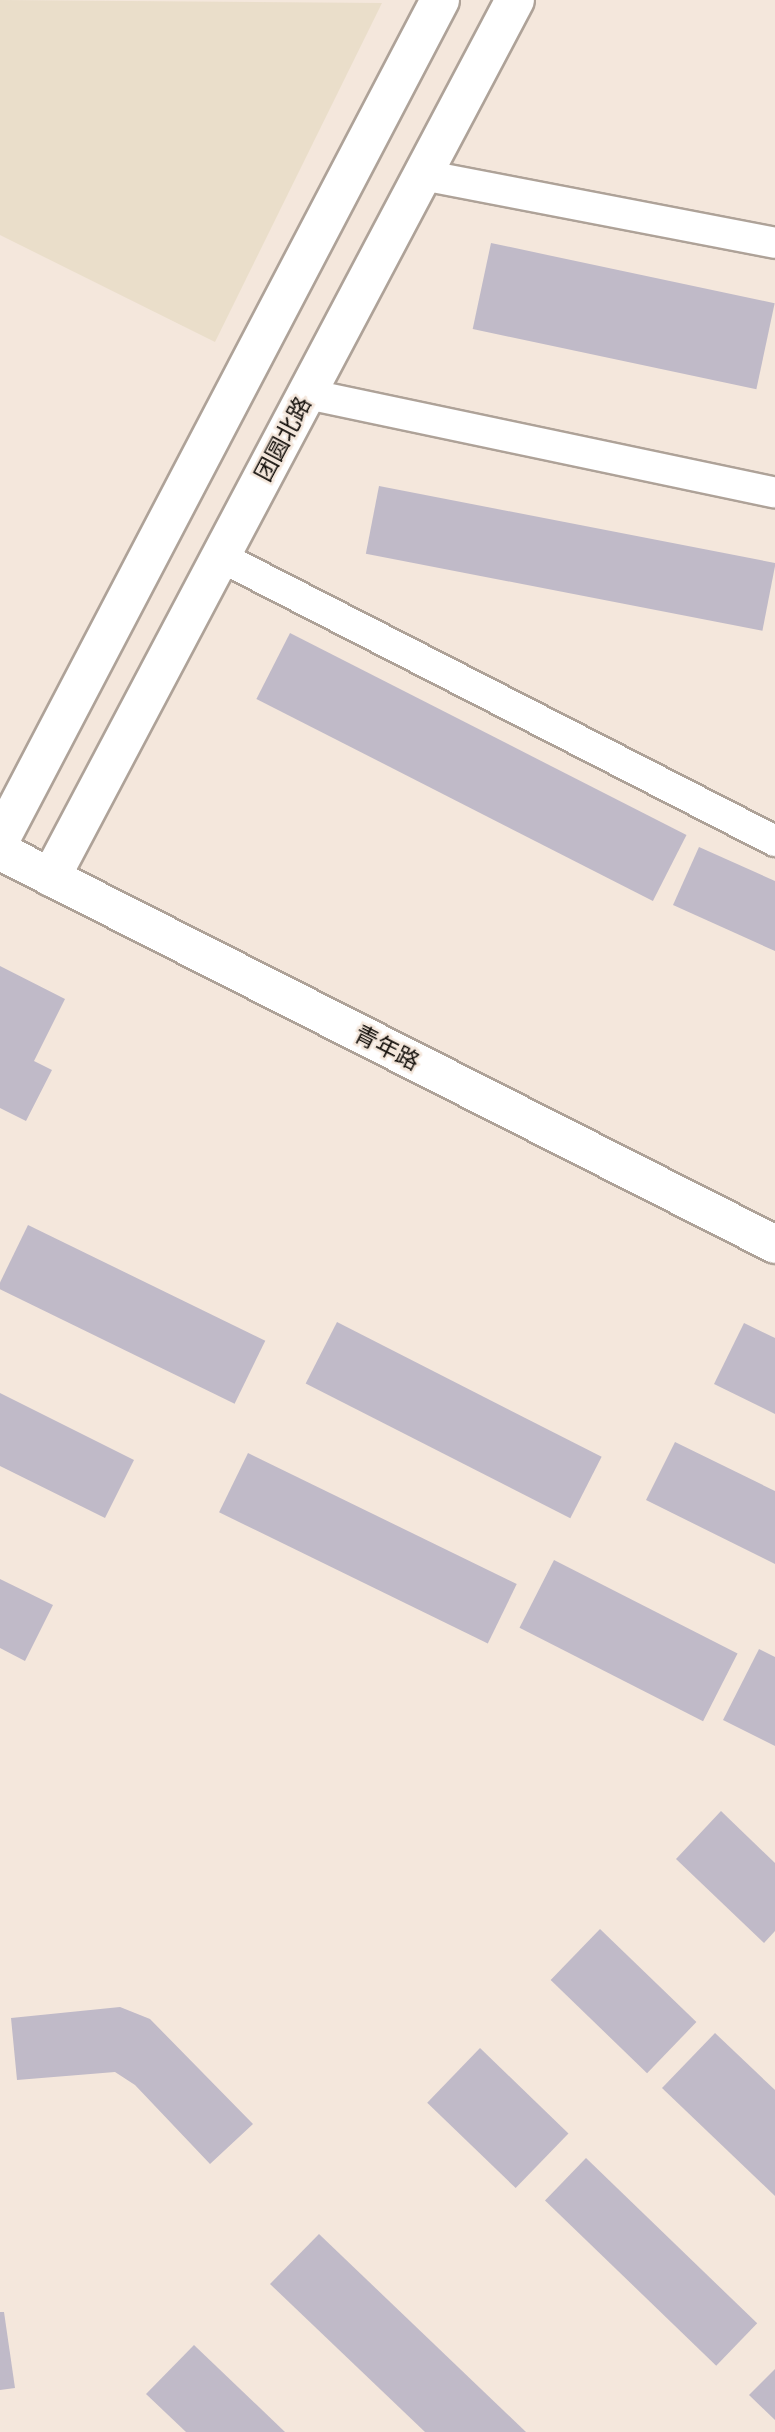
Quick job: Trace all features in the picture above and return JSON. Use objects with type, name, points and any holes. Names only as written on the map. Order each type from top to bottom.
[{"type":"main road","points":[[0,839],[440,0]]},
{"type":"main road","name":"团圆北路","points":[[51,877],[515,0]]},
{"type":"street","points":[[423,175],[775,243]]},
{"type":"street","points":[[307,394],[775,493]]},
{"type":"street","points":[[221,557],[775,841]]},
{"type":"street","name":"青年路","points":[[0,851],[775,1244]]},
{"type":"shaded area","points":[[0,0],[382,3],[215,342],[0,235]]},
{"type":"building","points":[[491,243],[775,303],[756,389],[473,329]]},
{"type":"building","points":[[379,486],[775,563],[762,631],[366,554]]},
{"type":"building","points":[[290,633],[686,835],[653,901],[256,699]]},
{"type":"building","points":[[699,847],[775,881],[775,951],[673,905]]},
{"type":"building","points":[[0,966],[65,999],[34,1061],[52,1070],[26,1121],[0,1108]]},
{"type":"building","points":[[28,1225],[265,1341],[235,1404],[0,1289],[0,1282]]},
{"type":"building","points":[[337,1322],[602,1457],[570,1518],[306,1383]]},
{"type":"building","points":[[744,1323],[775,1338],[775,1414],[714,1384]]},
{"type":"building","points":[[0,1393],[134,1460],[105,1518],[0,1466]]},
{"type":"building","points":[[675,1442],[775,1491],[775,1564],[646,1500]]},
{"type":"building","points":[[248,1453],[517,1584],[488,1643],[219,1512]]},
{"type":"building","points":[[554,1560],[738,1654],[703,1721],[519,1628]]},
{"type":"building","points":[[0,1579],[53,1605],[25,1661],[0,1648]]},
{"type":"building","points":[[759,1649],[775,1657],[775,1746],[723,1720]]},
{"type":"building","points":[[721,1811],[775,1863],[775,1931],[764,1943],[676,1859]]},
{"type":"building","points":[[600,1929],[696,2022],[647,2073],[551,1980]]},
{"type":"building","points":[[120,2007],[150,2019],[253,2124],[210,2164],[135,2085],[115,2072],[17,2080],[11,2018]]},
{"type":"building","points":[[715,2033],[775,2090],[775,2196],[662,2088]]},
{"type":"building","points":[[480,2048],[568,2133],[516,2188],[427,2103]]},
{"type":"building","points":[[586,2158],[757,2323],[716,2366],[545,2200]]},
{"type":"building","points":[[319,2234],[526,2432],[425,2432],[270,2284]]},
{"type":"building","points":[[0,2312],[4,2312],[15,2388],[0,2390]]},
{"type":"building","points":[[194,2345],[285,2432],[186,2432],[146,2394]]},
{"type":"building","points":[[775,2369],[775,2420],[749,2395]]}]
